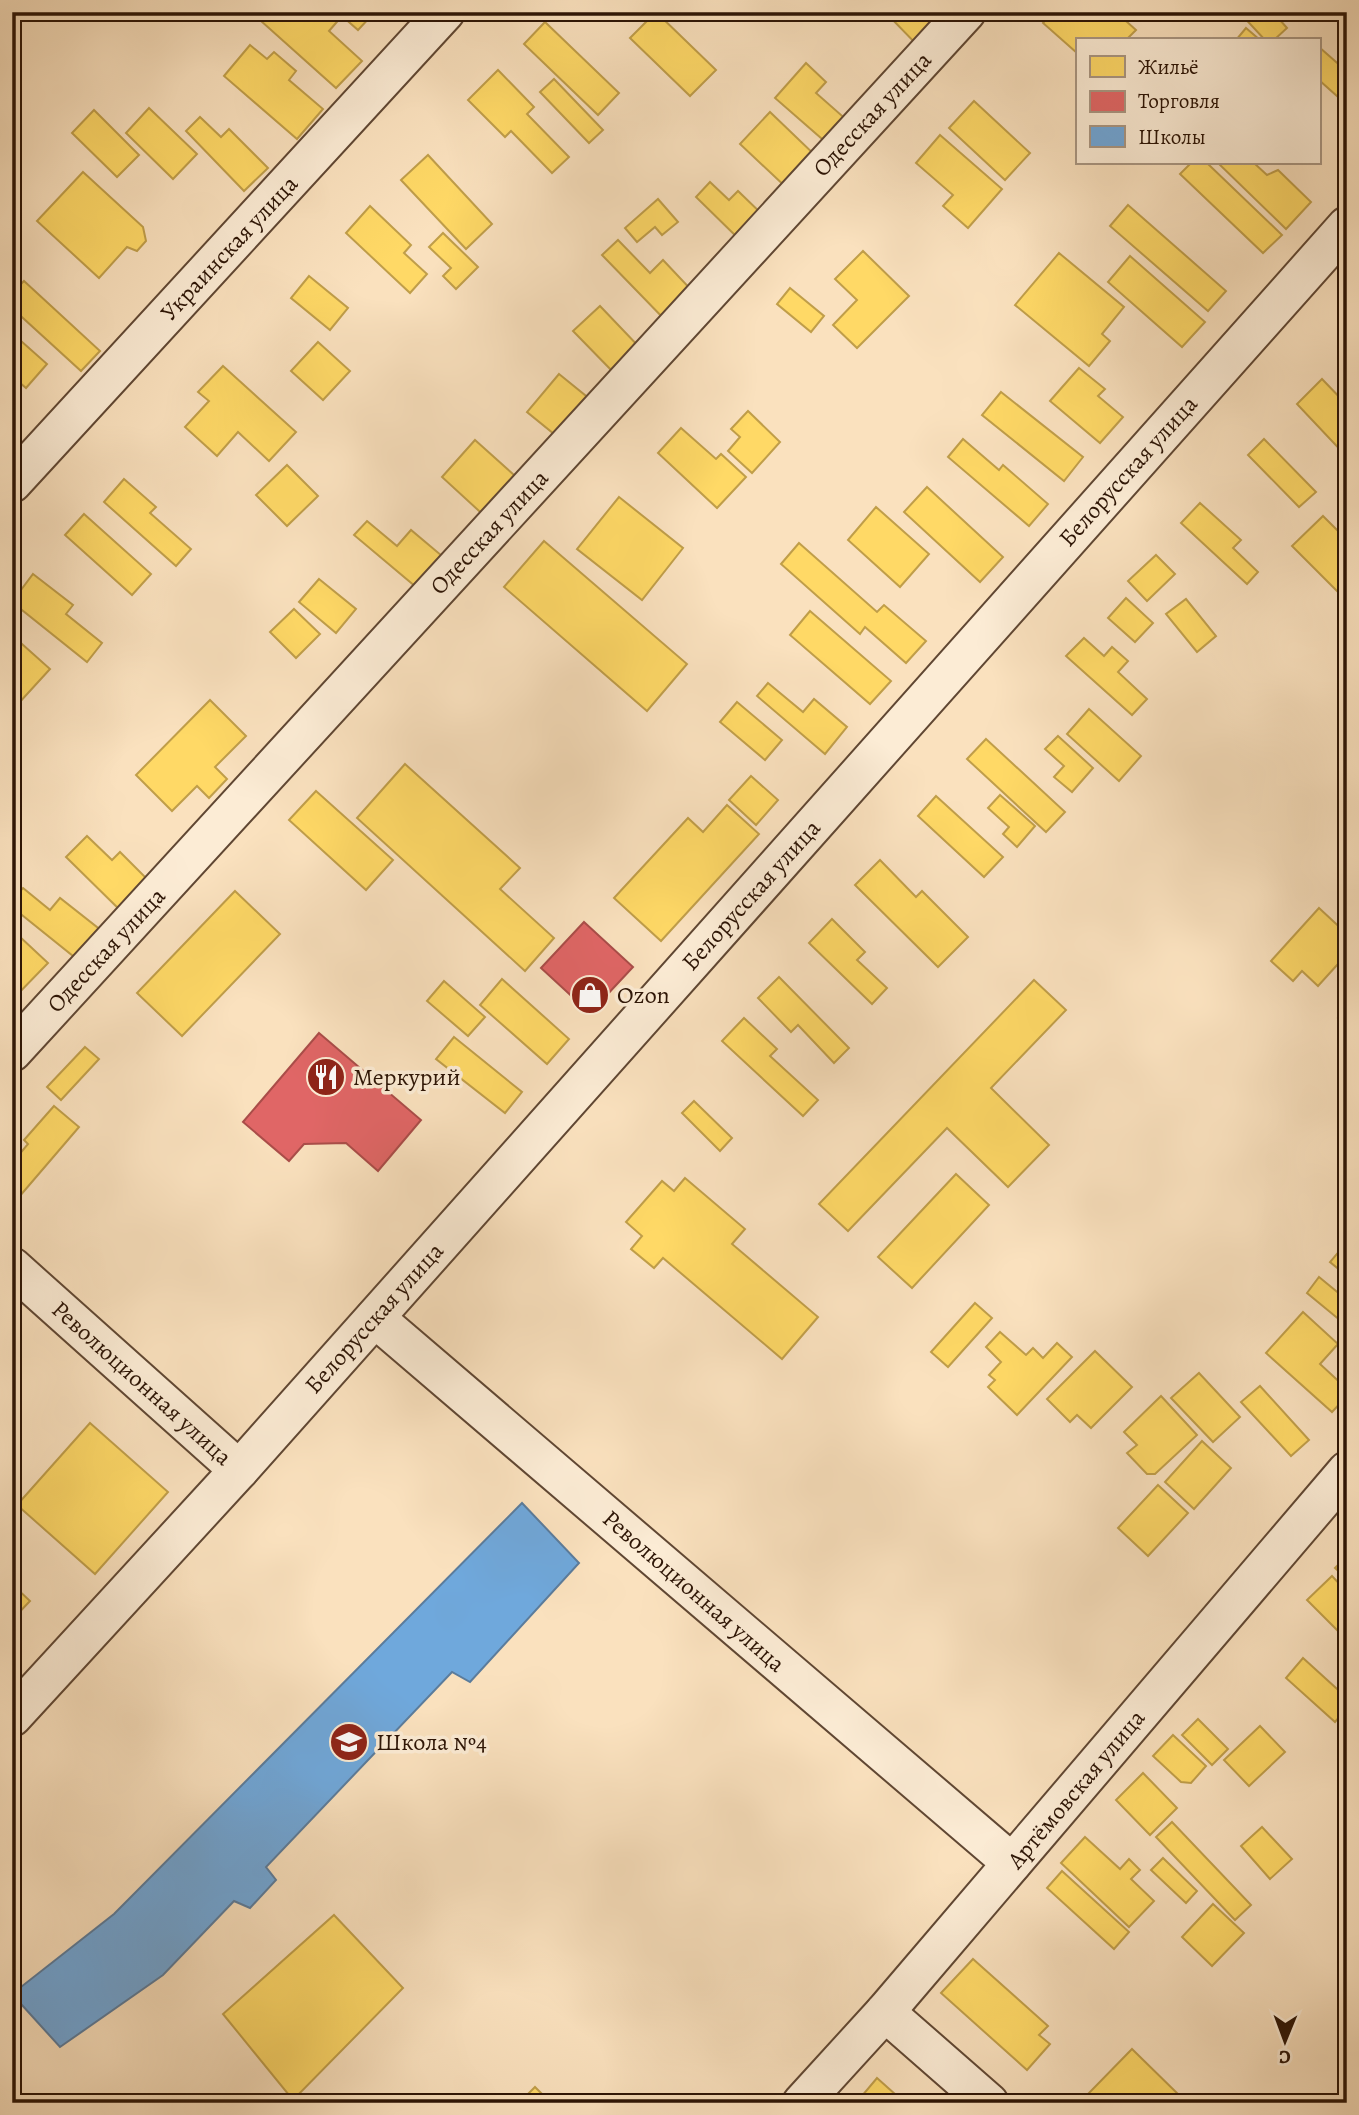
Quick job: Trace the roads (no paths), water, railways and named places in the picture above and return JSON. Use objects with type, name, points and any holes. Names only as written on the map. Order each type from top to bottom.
[{"type":"street","name":"Украинская улица","points":[[12,483],[445,12]]},
{"type":"street","name":"Одесская улица","points":[[12,1052],[966,12]]},
{"type":"street","name":"Белорусская улица","points":[[12,1717],[239,1470],[1347,226]]},
{"type":"street","name":"Революционная улица","points":[[12,1267],[239,1470]]},
{"type":"street","name":"Революционная улица","points":[[375,1318],[1012,1863]]},
{"type":"street","name":"Артёмовская улица","points":[[802,2103],[885,2012],[1347,1472]]},
{"type":"street","points":[[885,2012],[989,2103]]},
{"type":"place","name":"Ozon","points":[[590,995]]},
{"type":"place","name":"Меркурий","points":[[326,1077]]},
{"type":"place","name":"Школа №4","points":[[349,1742]]}]
